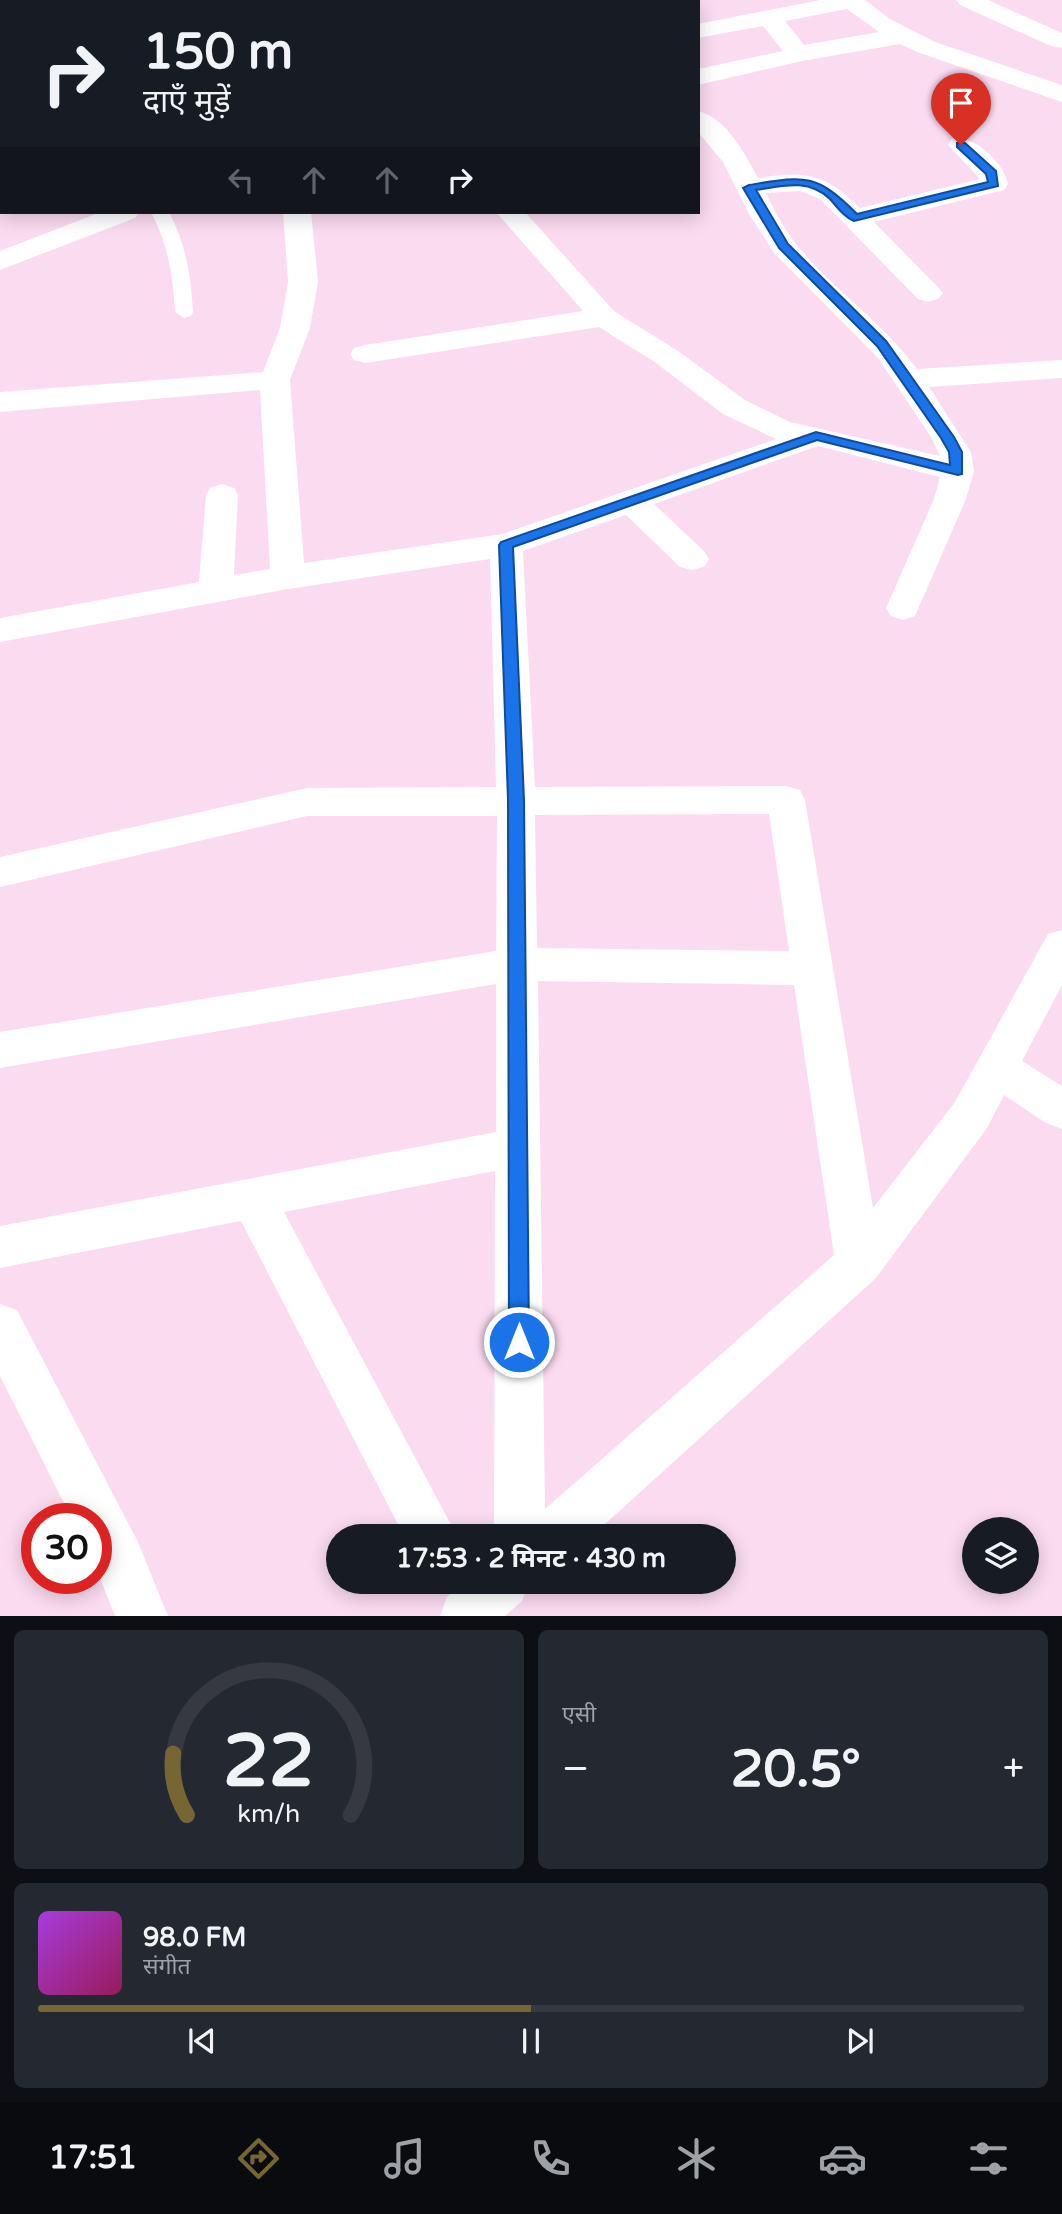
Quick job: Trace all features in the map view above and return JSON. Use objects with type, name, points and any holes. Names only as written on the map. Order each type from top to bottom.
[{"type":"street","points":[[968,0],[1061,40],[1030,83]]},
{"type":"street","points":[[700,31],[851,1],[901,36],[1062,94]]},
{"type":"street","points":[[769,17],[799,54]]},
{"type":"street","points":[[700,77],[799,54],[901,36]]},
{"type":"street","points":[[700,120],[710,127],[735,157],[749,188],[783,246],[881,343],[955,452],[958,471],[950,499],[904,608]]},
{"type":"street","points":[[854,218],[994,184],[992,173],[961,145]]},
{"type":"street","points":[[749,188],[795,181],[809,182],[830,193],[928,293]]},
{"type":"street","points":[[0,261],[120,214]]},
{"type":"street","points":[[288,577],[275,380],[295,328],[303,282],[297,214]]},
{"type":"street","points":[[512,214],[604,317],[667,357],[745,413],[782,431],[816,436],[958,471]]},
{"type":"street","points":[[365,354],[604,317]]},
{"type":"street","points":[[906,379],[1062,369]]},
{"type":"street","points":[[0,402],[275,380]]},
{"type":"street","points":[[0,630],[288,577],[506,545],[816,436]]},
{"type":"street","points":[[216,591],[222,495]]},
{"type":"street","points":[[631,501],[692,559]]},
{"type":"street","points":[[506,545],[516,800],[520,1524]]},
{"type":"street","points":[[0,872],[307,802],[786,800],[859,1263]]},
{"type":"street","points":[[567,1524],[859,1263],[971,1115],[1062,946]]},
{"type":"street","points":[[0,1050],[517,964],[813,968]]},
{"type":"street","points":[[997,1067],[1062,1110]]},
{"type":"street","points":[[0,1248],[518,1147]]},
{"type":"street","points":[[253,1199],[425,1524]]},
{"type":"street","points":[[0,1326],[120,1560],[142,1615]]},
{"type":"lane","points":[[161,214],[169,228],[182,269],[184,312]]},
{"type":"route","points":[[519,1342],[516,800],[506,545],[816,436],[958,471],[955,452],[947,437],[881,343],[783,246],[749,188],[795,181],[809,182],[830,193],[854,218],[994,184],[992,173],[961,145]]}]
